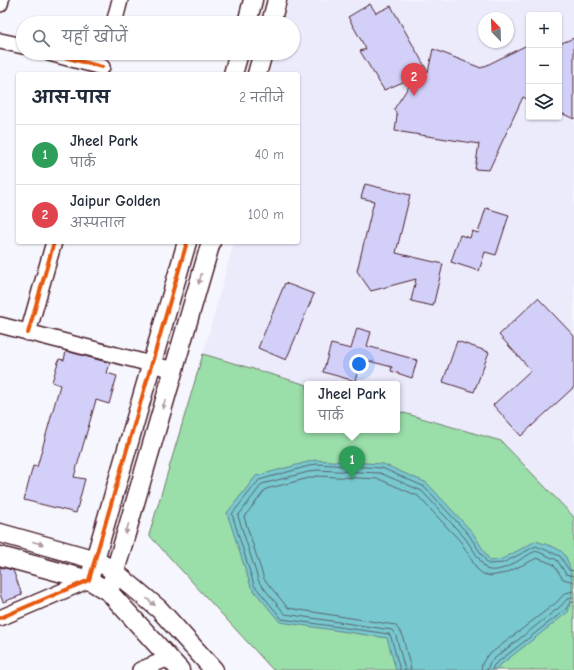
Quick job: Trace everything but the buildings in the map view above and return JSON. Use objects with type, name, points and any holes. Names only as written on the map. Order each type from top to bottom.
[{"type":"street","points":[[0,4],[1,0]]},
{"type":"street","points":[[116,16],[120,0]]},
{"type":"street","points":[[249,16],[253,0]]},
{"type":"street","points":[[273,16],[277,0]]},
{"type":"street","points":[[0,41],[16,44]]},
{"type":"street","points":[[80,60],[103,65]]},
{"type":"street","points":[[234,72],[237,60]]},
{"type":"street","points":[[258,72],[261,60]]},
{"type":"street","points":[[28,333],[53,244]]},
{"type":"street","points":[[0,618],[89,580],[186,244]]},
{"type":"street","points":[[109,592],[210,244]]},
{"type":"street","points":[[0,325],[174,370]]},
{"type":"street","points":[[0,533],[96,560],[115,572],[159,609],[214,670]]},
{"type":"street","points":[[0,556],[89,580],[109,592],[175,664]]},
{"type":"street","points":[[140,670],[175,664]]},
{"type":"shaded area","points":[[288,0],[574,0],[574,517],[501,441],[400,412],[400,381],[304,381],[304,384],[203,354],[233,244],[300,244],[300,72],[269,72],[272,60],[300,60],[300,16],[284,16]]},
{"type":"green space","points":[[203,354],[304,384],[304,433],[400,433],[400,412],[501,441],[574,517],[574,670],[273,670],[149,535]]},
{"type":"water","points":[[315,460],[383,464],[427,483],[473,533],[490,561],[502,559],[536,541],[558,549],[564,554],[570,567],[572,591],[568,612],[494,670],[396,670],[387,638],[280,622],[251,587],[227,513],[256,476]]},
{"type":"cycle path","points":[[76,60],[102,67]]},
{"type":"cycle path","points":[[28,333],[53,244]]},
{"type":"cycle path","points":[[0,618],[89,580],[186,244]]},
{"type":"place","name":"Jaipur Golden","points":[[414,96]]},
{"type":"place","name":"Jheel Park","points":[[352,479]]}]
